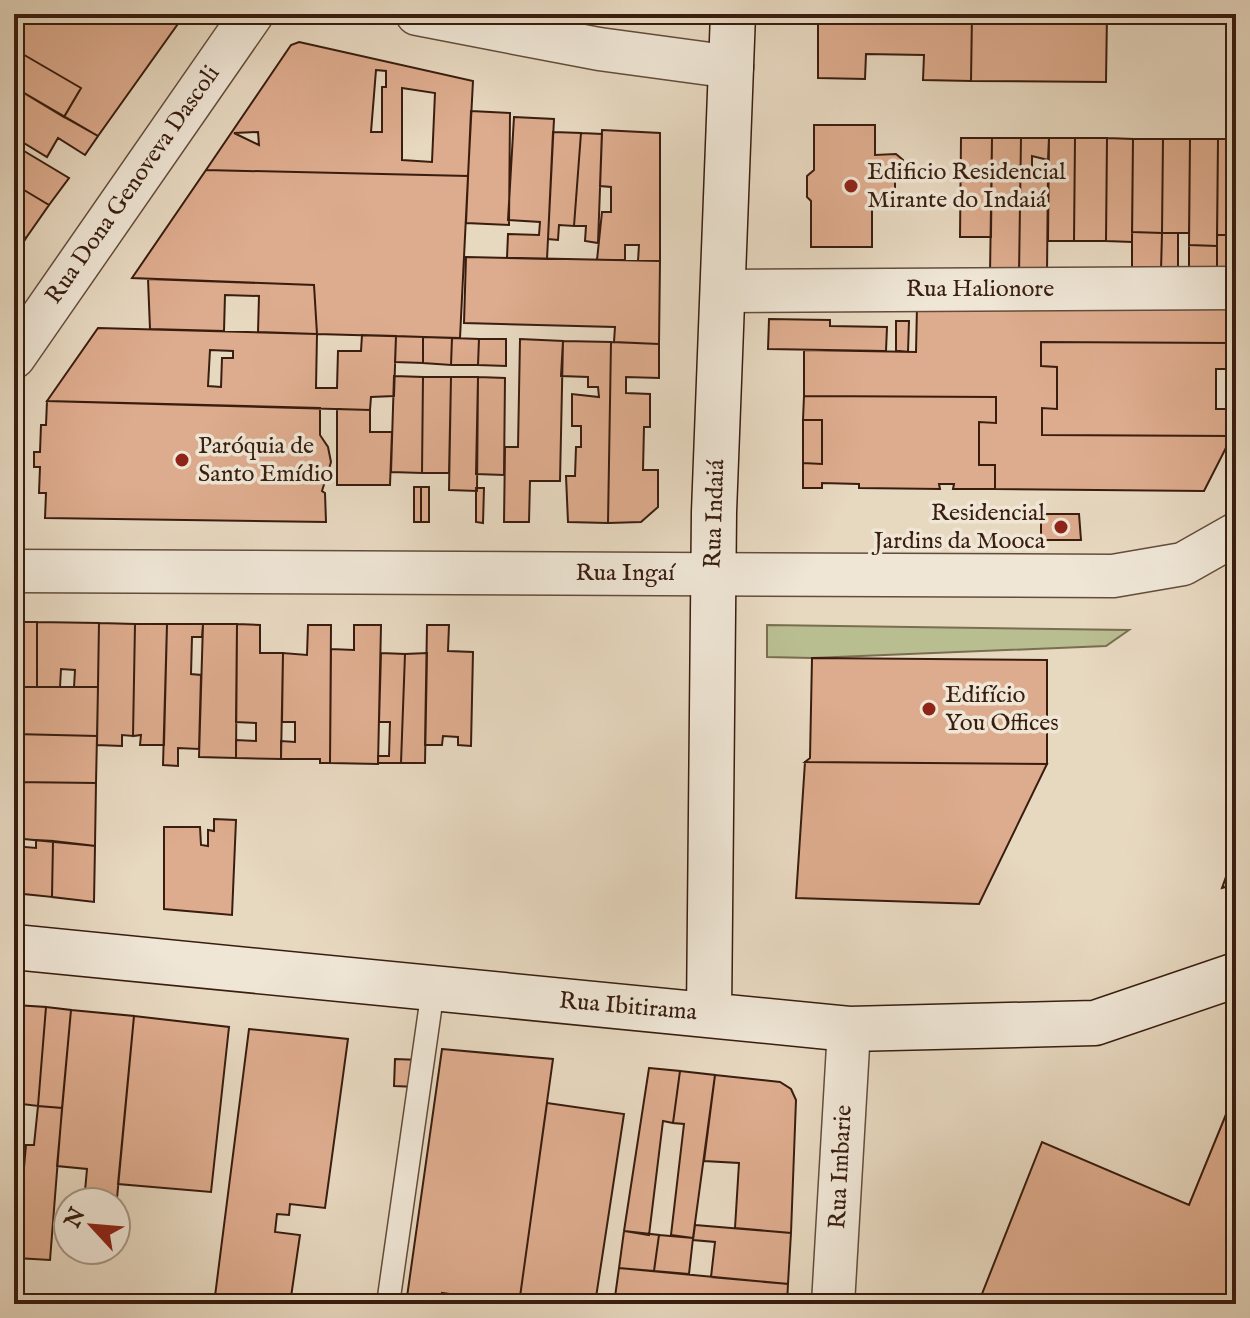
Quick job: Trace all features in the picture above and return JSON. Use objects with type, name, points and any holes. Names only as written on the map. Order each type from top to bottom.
[{"type":"main road","name":"Rua Indaiá","points":[[709,1015],[713,573],[733,14]]},
{"type":"main road","name":"Rua Ibitirama","points":[[14,947],[849,1029],[1095,1023],[1236,975]]},
{"type":"street","name":"Rua Dona Genoveva Dascoli","points":[[14,357],[252,14]]},
{"type":"street","points":[[417,14],[585,47],[732,67]]},
{"type":"street","name":"Rua Halionore","points":[[724,291],[1236,288]]},
{"type":"street","name":"Rua Ingaí","points":[[14,571],[1113,576],[1183,564],[1233,538]]},
{"type":"street","name":"Rua Imbarie","points":[[833,1304],[849,1029]]},
{"type":"lane","points":[[388,1304],[433,989]]},
{"type":"green space","points":[[767,625],[1129,630],[1106,646],[812,658],[767,657]]},
{"type":"building","points":[[14,14],[185,14],[98,136],[64,117],[81,88],[14,49]]},
{"type":"building","points":[[818,14],[972,14],[971,81],[923,80],[924,55],[866,54],[865,79],[818,78]]},
{"type":"building","points":[[972,14],[1107,14],[1106,82],[971,81]]},
{"type":"building","points":[[299,42],[473,81],[468,176],[206,170],[291,45]],"holes":[[[376,70],[386,71],[386,87],[382,87],[382,132],[371,132]],[[402,88],[435,93],[432,162],[402,160]],[[258,132],[259,145],[234,133]]]},
{"type":"building","points":[[14,49],[81,88],[64,117],[14,87]]},
{"type":"building","points":[[14,87],[98,136],[85,155],[58,138],[47,157],[14,137]]},
{"type":"building","points":[[471,111],[510,113],[509,225],[466,223]]},
{"type":"building","points":[[514,117],[554,119],[547,259],[507,258],[508,234],[539,235],[540,222],[508,220]]},
{"type":"building","name":"Edificio Residencial Mirante do Indaiá","points":[[814,125],[875,125],[875,155],[896,154],[903,160],[902,170],[895,175],[895,201],[872,200],[872,247],[811,247],[811,201],[807,197],[807,176],[814,170]]},
{"type":"building","points":[[602,130],[660,133],[660,261],[638,261],[639,245],[625,245],[625,260],[597,260],[602,212],[611,212],[611,187],[600,186]]},
{"type":"building","points":[[553,132],[581,133],[574,226],[559,225],[558,240],[548,239]]},
{"type":"building","points":[[581,133],[602,134],[598,243],[585,241],[586,226],[574,226]]},
{"type":"building","points":[[961,138],[992,138],[991,237],[960,237]]},
{"type":"building","points":[[992,138],[1021,138],[1019,274],[990,274]]},
{"type":"building","points":[[1021,138],[1049,138],[1048,160],[1032,156],[1032,174],[1048,174],[1047,273],[1019,274]]},
{"type":"building","points":[[1049,138],[1075,138],[1074,241],[1048,241]]},
{"type":"building","points":[[1075,138],[1107,138],[1106,241],[1074,241]]},
{"type":"building","points":[[1107,138],[1133,139],[1132,242],[1106,241]]},
{"type":"building","points":[[1133,139],[1163,139],[1162,233],[1132,232]]},
{"type":"building","points":[[1163,139],[1190,139],[1189,233],[1162,233]]},
{"type":"building","points":[[1190,139],[1218,139],[1217,246],[1189,245]]},
{"type":"building","points":[[1218,139],[1236,139],[1236,235],[1217,235]]},
{"type":"building","points":[[14,145],[69,178],[49,205],[14,184]]},
{"type":"building","points":[[206,170],[468,176],[460,338],[317,334],[314,285],[132,278]]},
{"type":"building","points":[[14,184],[49,205],[26,238],[14,231]]},
{"type":"building","points":[[14,231],[26,238],[14,257]]},
{"type":"building","points":[[1132,232],[1162,233],[1161,271],[1132,271]]},
{"type":"building","points":[[1162,233],[1178,233],[1178,270],[1161,271]]},
{"type":"building","points":[[1217,235],[1236,235],[1236,270],[1217,270]]},
{"type":"building","points":[[1189,245],[1217,246],[1217,270],[1189,270]]},
{"type":"building","points":[[466,257],[660,261],[659,344],[614,342],[615,327],[464,323]]},
{"type":"building","points":[[148,279],[314,285],[317,334],[258,332],[259,296],[225,295],[224,331],[150,329]]},
{"type":"building","points":[[1233,303],[1232,343],[1041,342],[1041,366],[1057,367],[1057,409],[1042,408],[1042,435],[1232,436],[1204,491],[995,489],[995,465],[979,465],[979,422],[996,423],[996,397],[804,396],[804,350],[916,352],[917,306]]},
{"type":"building","points":[[769,319],[830,320],[830,326],[887,327],[886,351],[768,349]]},
{"type":"building","points":[[896,321],[909,321],[908,352],[896,351]]},
{"type":"building","points":[[98,328],[317,334],[316,388],[337,388],[338,351],[361,351],[362,335],[396,336],[394,396],[371,397],[370,410],[47,401]],"holes":[[[210,350],[233,351],[233,358],[222,358],[221,387],[208,386]]]},
{"type":"building","points":[[396,336],[423,337],[423,363],[395,362]]},
{"type":"building","points":[[423,337],[452,338],[451,365],[423,363]]},
{"type":"building","points":[[452,338],[479,339],[478,365],[451,365]]},
{"type":"building","points":[[479,339],[506,339],[506,366],[478,365]]},
{"type":"building","points":[[520,339],[563,341],[560,481],[530,481],[529,522],[504,522],[505,447],[518,447]]},
{"type":"building","points":[[563,341],[611,342],[608,523],[568,522],[566,476],[575,476],[576,447],[581,447],[581,426],[572,426],[572,394],[599,397],[598,387],[588,387],[588,377],[561,376]]},
{"type":"building","points":[[611,342],[659,344],[659,378],[626,377],[626,393],[650,394],[650,427],[644,427],[643,470],[658,470],[658,507],[641,522],[608,523]]},
{"type":"building","points":[[1041,342],[1232,343],[1232,369],[1216,369],[1216,409],[1232,409],[1232,436],[1042,435],[1042,408],[1057,409],[1057,367],[1041,366]]},
{"type":"building","points":[[394,376],[423,377],[422,473],[391,472]]},
{"type":"building","points":[[423,377],[451,377],[449,473],[422,473]]},
{"type":"building","points":[[451,377],[478,377],[477,491],[449,490]]},
{"type":"building","points":[[478,377],[505,378],[504,475],[476,474]]},
{"type":"building","points":[[804,396],[996,397],[996,423],[979,422],[979,465],[995,465],[995,489],[953,489],[954,484],[939,484],[940,489],[859,488],[859,484],[822,483],[822,488],[803,488],[803,463],[822,464],[822,420],[803,420]]},
{"type":"building","name":"Paróquia de Santo Emídio","points":[[47,401],[320,408],[320,435],[328,447],[331,462],[322,491],[325,493],[326,522],[45,518],[46,493],[39,493],[40,467],[34,467],[34,452],[40,452],[41,425],[46,425]]},
{"type":"building","points":[[337,409],[370,410],[370,432],[392,432],[390,485],[337,485]]},
{"type":"building","points":[[803,420],[822,420],[822,464],[803,463]]},
{"type":"building","points":[[414,487],[421,487],[421,522],[414,522]]},
{"type":"building","points":[[421,487],[429,487],[429,522],[421,522]]},
{"type":"building","points":[[476,488],[484,488],[483,523],[476,522]]},
{"type":"building","name":"Residencial Jardins da Mooca","points":[[1041,514],[1079,514],[1081,540],[1041,540]]},
{"type":"building","points":[[14,622],[37,622],[37,687],[14,687]]},
{"type":"building","points":[[37,622],[99,623],[98,687],[74,687],[75,670],[61,669],[60,687],[37,687]]},
{"type":"building","points":[[99,623],[135,624],[133,736],[122,735],[122,746],[97,745]]},
{"type":"building","points":[[135,624],[167,624],[164,745],[140,745],[141,735],[133,736]]},
{"type":"building","points":[[167,624],[203,624],[202,637],[192,637],[191,674],[201,675],[199,749],[178,748],[178,766],[163,765]]},
{"type":"building","points":[[203,624],[237,624],[236,758],[199,757]]},
{"type":"building","points":[[237,624],[260,625],[260,653],[283,653],[281,759],[236,758],[236,740],[256,741],[256,723],[236,722]]},
{"type":"building","points":[[308,625],[331,625],[330,763],[320,763],[320,759],[281,759],[281,741],[295,742],[295,722],[282,722],[283,653],[307,655]]},
{"type":"building","points":[[354,625],[381,625],[378,764],[330,763],[331,649],[354,650]]},
{"type":"building","points":[[427,625],[449,625],[448,651],[473,652],[471,746],[458,745],[458,737],[443,736],[442,745],[425,745]]},
{"type":"building","points":[[381,653],[405,654],[401,763],[378,763],[378,756],[389,756],[390,722],[379,722]]},
{"type":"building","points":[[427,653],[425,763],[401,763],[405,654]]},
{"type":"building","name":"Edifício You Offices","points":[[812,658],[1047,660],[1047,764],[805,762],[810,758]]},
{"type":"building","points":[[14,687],[98,687],[97,736],[14,734]]},
{"type":"building","points":[[14,734],[97,736],[96,783],[14,782]]},
{"type":"building","points":[[805,762],[1047,764],[979,904],[796,898]]},
{"type":"building","points":[[14,782],[96,783],[95,846],[14,838]]},
{"type":"building","points":[[214,819],[236,820],[232,915],[164,909],[164,827],[200,827],[201,845],[208,846],[208,830],[214,831]]},
{"type":"building","points":[[36,840],[53,841],[52,897],[14,893],[14,846],[36,848]]},
{"type":"building","points":[[53,841],[95,846],[94,902],[52,897]]},
{"type":"building","points":[[1236,849],[1236,884],[1222,888]]},
{"type":"building","points":[[15,1005],[46,1007],[38,1106],[14,1103]]},
{"type":"building","points":[[46,1007],[71,1010],[62,1108],[38,1106]]},
{"type":"building","points":[[71,1010],[134,1016],[118,1186],[85,1186],[87,1169],[57,1166]]},
{"type":"building","points":[[134,1016],[229,1027],[211,1192],[118,1184]]},
{"type":"building","points":[[249,1029],[348,1039],[325,1208],[290,1204],[289,1215],[277,1214],[275,1232],[300,1235],[290,1304],[214,1304]]},
{"type":"building","points":[[442,1049],[553,1059],[519,1304],[442,1293],[440,1304],[406,1304]]},
{"type":"building","points":[[395,1059],[420,1060],[417,1087],[394,1086]]},
{"type":"building","points":[[649,1068],[680,1071],[673,1123],[663,1121],[649,1235],[624,1231]]},
{"type":"building","points":[[680,1071],[715,1075],[693,1238],[671,1235],[684,1124],[673,1123]]},
{"type":"building","points":[[715,1075],[780,1082],[791,1089],[796,1100],[791,1233],[735,1228],[739,1163],[704,1161]]},
{"type":"building","points":[[1236,1090],[1236,1304],[978,1304],[1042,1142],[1189,1205]]},
{"type":"building","points":[[547,1103],[624,1114],[595,1304],[519,1304]]},
{"type":"building","points":[[38,1106],[62,1108],[56,1186],[52,1186],[50,1260],[16,1258],[26,1145],[34,1145]]},
{"type":"building","points":[[695,1225],[791,1233],[788,1284],[711,1277],[715,1242],[693,1240]]},
{"type":"building","points":[[624,1231],[659,1235],[654,1271],[619,1268]]},
{"type":"building","points":[[659,1235],[693,1238],[689,1274],[654,1271]]},
{"type":"building","points":[[619,1268],[788,1284],[787,1304],[614,1304]]},
{"type":"place","name":"Edificio Residencial Mirante do Indaiá","points":[[851,186]]},
{"type":"place","name":"Paróquia de Santo Emídio","points":[[182,460]]},
{"type":"place","name":"Residencial Jardins da Mooca","points":[[1061,527]]},
{"type":"place","name":"Edifício You Offices","points":[[929,709]]}]
